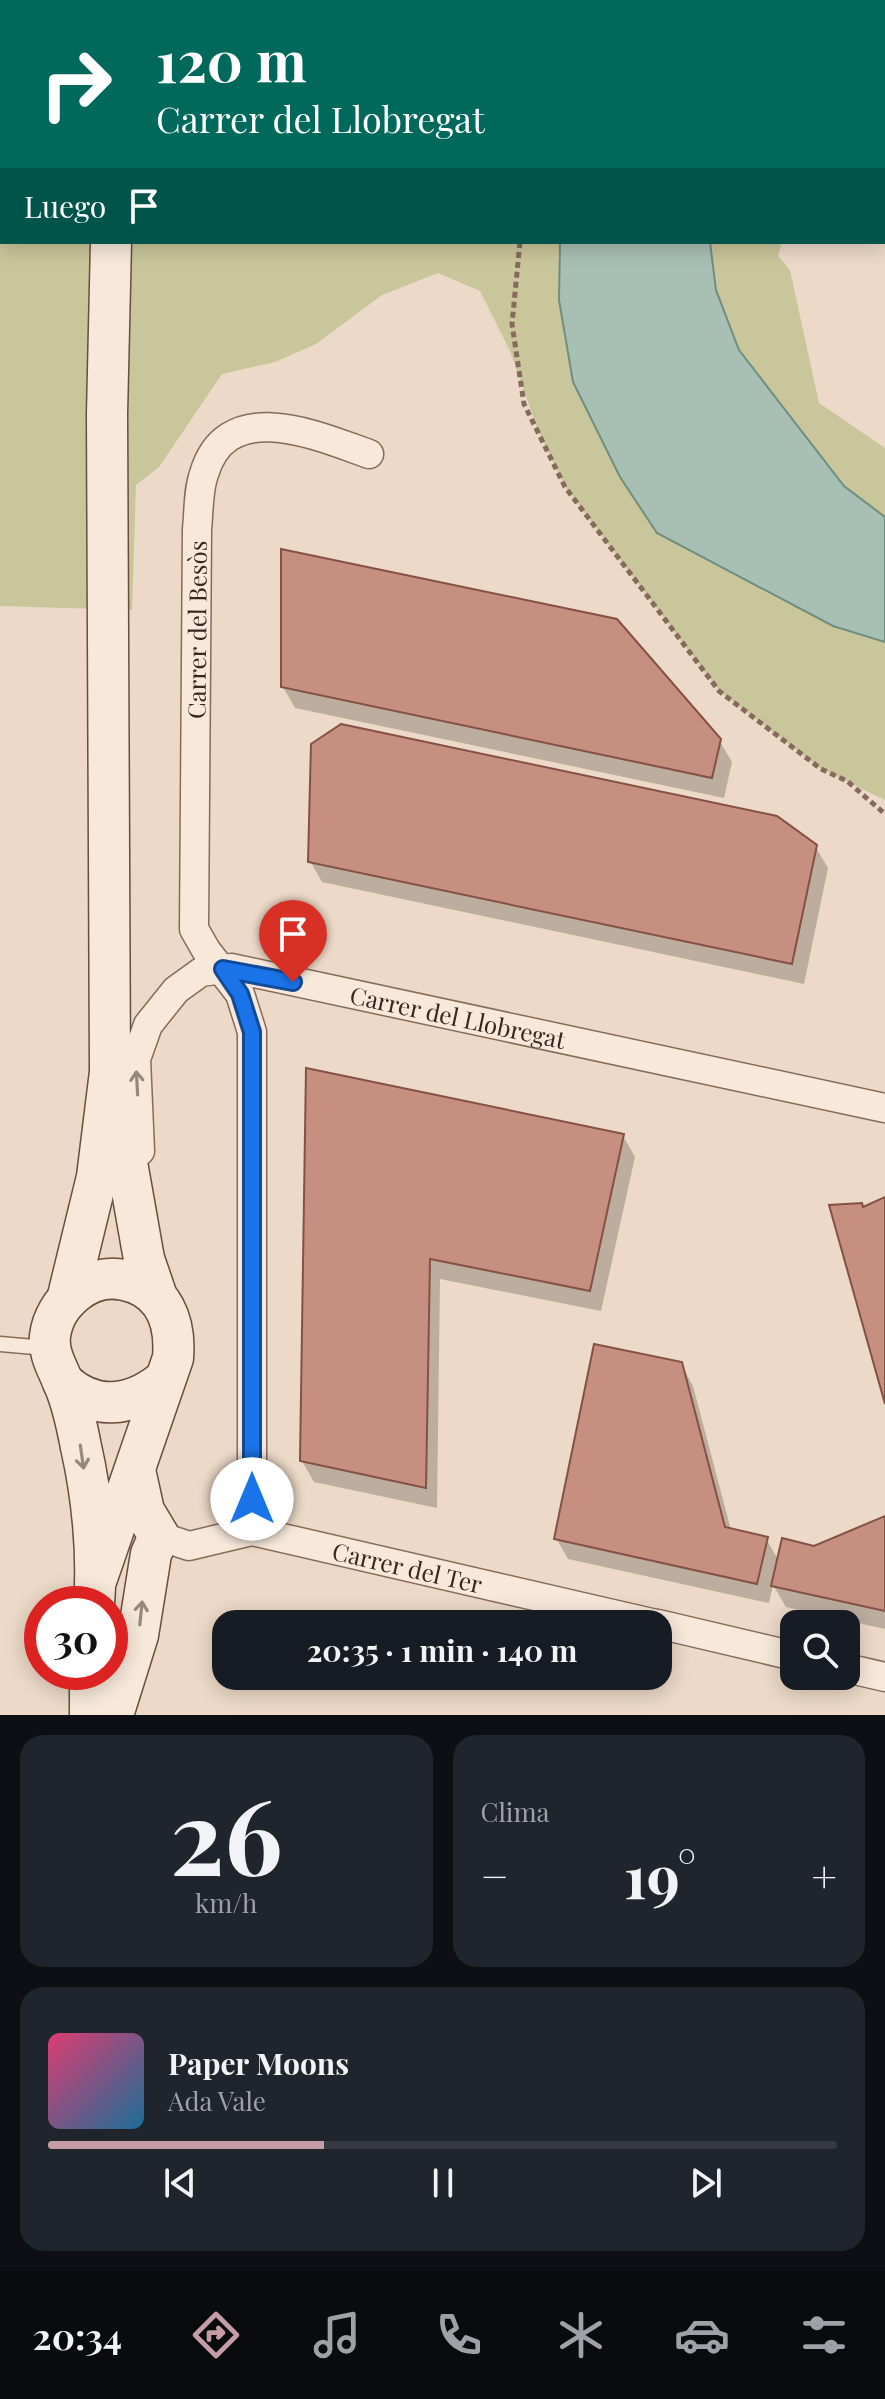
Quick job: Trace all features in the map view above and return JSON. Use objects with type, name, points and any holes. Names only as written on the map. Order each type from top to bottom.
[{"type":"main road","points":[[67,1300],[97,1177],[110,1072],[107,488],[111,244]]},
{"type":"main road","points":[[97,1586],[162,1382],[173,1358],[175,1334],[157,1297],[144,1259],[110,1072]]},
{"type":"main road","points":[[94,1586],[82,1448],[57,1365],[56,1315],[81,1288],[112,1279],[137,1284],[157,1297]]},
{"type":"main road","points":[[57,1365],[83,1397],[111,1404],[134,1401],[162,1382]]},
{"type":"main road","points":[[113,1715],[138,1635],[151,1554],[159,1536],[144,1511],[135,1470]]},
{"type":"main road","points":[[90,1690],[90,1715]]},
{"type":"street","name":"Carrer del Besòs","points":[[252,1531],[252,1032],[240,994],[194,929],[197,529],[204,473],[219,445],[253,427],[291,427],[369,454]]},
{"type":"street","name":"Carrer del Llobregat","points":[[223,969],[885,1108]]},
{"type":"street","points":[[136,1217],[140,1159],[136,1059],[148,1025],[176,990],[201,972],[223,969]]},
{"type":"street","name":"Carrer del Ter","points":[[159,1536],[189,1546],[252,1531],[596,1610]]},
{"type":"street","name":"Carrer del Ter","points":[[672,1628],[780,1653]]},
{"type":"street","points":[[860,1671],[885,1677]]},
{"type":"lane","points":[[0,1344],[57,1365]]},
{"type":"path","points":[[520,244],[512,324],[524,404],[565,487],[719,691],[821,769],[847,781],[885,814]]},
{"type":"shaded area","points":[[0,244],[560,244],[558,258],[657,533],[833,626],[885,642],[885,800],[821,769],[719,691],[565,487],[539,433],[510,351],[480,291],[438,273],[382,295],[316,344],[275,362],[222,374],[159,467],[136,485],[132,610],[0,606]]},
{"type":"shaded area","points":[[560,244],[710,244],[716,290],[739,350],[844,486],[885,517],[885,642],[833,626],[657,533],[620,477],[573,382],[559,300]]},
{"type":"shaded area","points":[[710,244],[781,244],[778,256],[790,270],[819,403],[885,448],[885,517],[844,486],[739,350],[716,290]]},
{"type":"building","points":[[281,549],[617,619],[721,739],[712,778],[281,687]]},
{"type":"building","points":[[341,724],[777,816],[817,845],[792,964],[308,862],[311,744]]},
{"type":"building","points":[[306,1068],[624,1134],[590,1291],[430,1259],[426,1488],[300,1461]]},
{"type":"building","points":[[885,1197],[885,1404],[829,1205],[862,1203],[863,1207]]},
{"type":"building","points":[[594,1344],[682,1362],[725,1527],[768,1537],[757,1584],[554,1539]]},
{"type":"building","points":[[885,1516],[885,1611],[771,1586],[782,1538],[814,1546]]},
{"type":"route","points":[[252,1499],[252,1032],[240,994],[223,969],[231,968],[293,982]]}]
